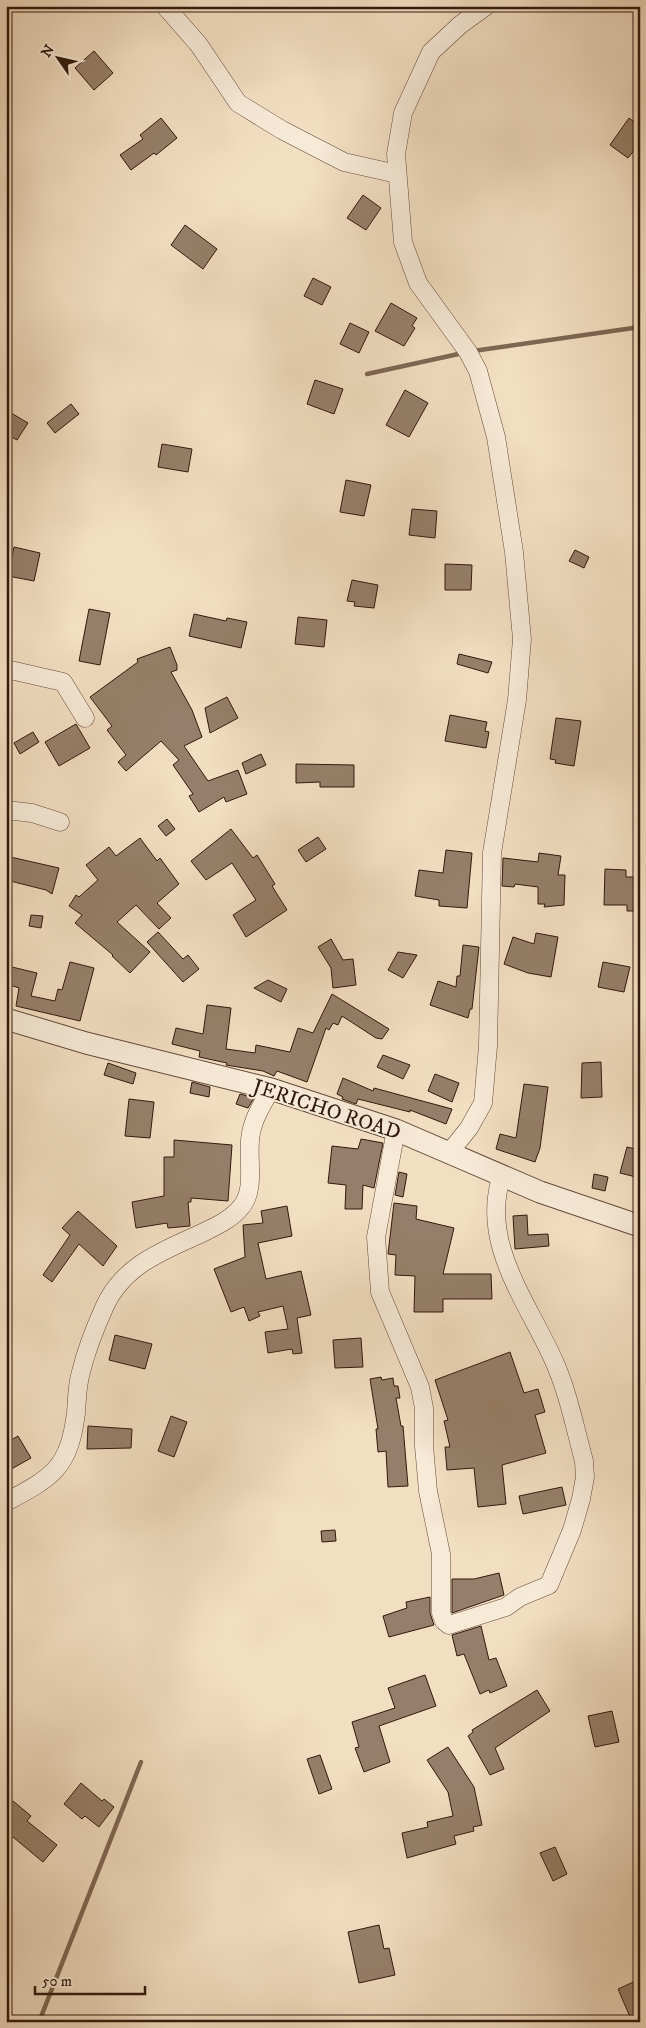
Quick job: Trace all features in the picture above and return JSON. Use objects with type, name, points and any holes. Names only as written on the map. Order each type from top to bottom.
[{"type":"street","points":[[165,6],[199,45],[238,103],[282,130],[344,162],[397,174]]},
{"type":"street","points":[[449,1153],[469,1128],[483,1103],[488,1046],[492,853],[516,700],[522,639],[514,552],[496,437],[478,371],[456,335],[418,282],[403,242],[396,154],[403,113],[431,52],[460,24],[486,6]]},
{"type":"street","points":[[6,669],[63,682],[85,718]]},
{"type":"street","points":[[6,810],[32,813],[60,822]]},
{"type":"street","name":"JERICHO ROAD","points":[[6,1019],[86,1043],[272,1089],[396,1130],[608,1217],[640,1226]]},
{"type":"street","points":[[6,1502],[42,1484],[59,1467],[68,1453],[73,1436],[80,1372],[105,1306],[130,1270],[158,1252],[214,1227],[235,1214],[245,1203],[249,1190],[250,1135],[259,1110],[272,1089]]},
{"type":"street","points":[[396,1130],[376,1237],[378,1278],[380,1292],[420,1387],[424,1408],[424,1446],[428,1491],[441,1554],[442,1613],[444,1621],[449,1625],[506,1607],[520,1597],[549,1585],[572,1530],[585,1476],[584,1461],[555,1362],[510,1276],[500,1240],[495,1216],[496,1192],[502,1175]]},
{"type":"building","points":[[94,51],[113,73],[94,90],[75,68]]},
{"type":"building","points":[[161,118],[177,138],[156,155],[154,153],[131,170],[120,155],[143,139],[140,135]]},
{"type":"building","points":[[629,118],[640,126],[640,143],[628,158],[610,145]]},
{"type":"building","points":[[363,195],[381,208],[366,230],[347,218]]},
{"type":"building","points":[[185,225],[217,249],[203,269],[171,245]]},
{"type":"building","points":[[313,278],[331,287],[322,305],[304,296]]},
{"type":"building","points":[[391,303],[417,318],[412,326],[415,328],[404,346],[375,331]]},
{"type":"building","points":[[350,323],[369,332],[359,353],[340,344]]},
{"type":"building","points":[[315,380],[343,389],[334,414],[307,404]]},
{"type":"building","points":[[405,390],[428,403],[409,437],[386,425]]},
{"type":"building","points":[[71,404],[79,414],[55,433],[47,423]]},
{"type":"building","points":[[6,410],[28,423],[17,440],[6,434]]},
{"type":"building","points":[[162,444],[192,449],[188,472],[158,467]]},
{"type":"building","points":[[346,480],[371,485],[364,516],[340,512]]},
{"type":"building","points":[[412,509],[437,511],[435,538],[409,535]]},
{"type":"building","points":[[14,547],[40,553],[34,581],[8,576]]},
{"type":"building","points":[[575,550],[589,557],[584,568],[569,561]]},
{"type":"building","points":[[445,564],[472,565],[471,590],[445,590]]},
{"type":"building","points":[[352,580],[378,585],[374,608],[354,606],[355,602],[347,601]]},
{"type":"building","points":[[89,609],[110,613],[100,665],[79,661]]},
{"type":"building","points":[[194,614],[226,621],[227,618],[247,622],[241,648],[189,636]]},
{"type":"building","points":[[298,617],[327,620],[324,647],[295,644]]},
{"type":"building","points":[[170,647],[177,665],[177,670],[171,672],[192,710],[202,737],[184,746],[208,781],[238,770],[247,794],[226,802],[224,797],[199,812],[189,796],[193,794],[173,765],[179,760],[161,741],[126,771],[118,762],[126,755],[107,730],[112,726],[90,697],[138,662],[137,659]]},
{"type":"building","points":[[459,654],[492,662],[488,673],[457,664]]},
{"type":"building","points":[[227,697],[238,718],[210,733],[205,708]]},
{"type":"building","points":[[450,715],[487,722],[485,731],[489,732],[486,748],[445,741]]},
{"type":"building","points":[[556,718],[581,721],[574,766],[555,763],[556,760],[550,759]]},
{"type":"building","points":[[76,724],[90,748],[59,766],[45,742]]},
{"type":"building","points":[[33,732],[39,742],[20,754],[14,743]]},
{"type":"building","points":[[261,754],[266,765],[246,774],[242,763]]},
{"type":"building","points":[[296,764],[354,765],[354,787],[320,787],[320,782],[296,783]]},
{"type":"building","points":[[167,819],[175,829],[166,836],[158,826]]},
{"type":"building","points":[[231,829],[253,858],[257,855],[275,884],[272,886],[287,910],[246,937],[233,915],[256,900],[232,863],[206,880],[191,861]]},
{"type":"building","points":[[318,837],[326,849],[306,862],[298,850]]},
{"type":"building","points":[[140,838],[157,861],[160,858],[179,884],[157,903],[171,918],[159,929],[136,905],[117,922],[150,952],[130,973],[113,955],[75,923],[82,915],[69,906],[76,895],[79,897],[98,880],[86,865],[109,847],[116,856]]},
{"type":"building","points":[[446,850],[472,853],[467,908],[439,906],[439,900],[415,896],[419,870],[443,873]]},
{"type":"building","points":[[539,853],[561,856],[558,875],[565,875],[564,905],[544,907],[545,904],[538,904],[538,887],[515,884],[514,887],[502,886],[503,858],[538,862]]},
{"type":"building","points":[[6,856],[59,868],[52,894],[46,890],[6,880]]},
{"type":"building","points":[[605,869],[626,870],[626,877],[640,877],[640,911],[627,911],[627,905],[604,905]]},
{"type":"building","points":[[31,915],[43,916],[41,928],[29,926]]},
{"type":"building","points":[[158,932],[183,959],[188,955],[199,969],[183,982],[147,942]]},
{"type":"building","points":[[536,933],[558,937],[551,977],[528,973],[504,964],[513,937],[534,944]]},
{"type":"building","points":[[331,939],[343,960],[353,959],[356,985],[333,988],[331,968],[318,947]]},
{"type":"building","points":[[463,945],[479,947],[472,1009],[470,1009],[468,1018],[430,1005],[438,981],[456,987],[457,976],[460,976]]},
{"type":"building","points":[[398,952],[417,955],[403,978],[388,970]]},
{"type":"building","points":[[70,962],[94,968],[80,1021],[16,1006],[19,988],[7,984],[12,967],[37,973],[31,996],[55,1001],[58,989],[62,990]]},
{"type":"building","points":[[603,962],[630,967],[624,992],[598,987]]},
{"type":"building","points":[[268,980],[287,989],[281,1002],[254,988]]},
{"type":"building","points":[[332,994],[389,1029],[382,1039],[376,1038],[342,1016],[338,1025],[333,1023],[329,1030],[326,1028],[307,1082],[277,1071],[274,1076],[263,1071],[226,1065],[227,1063],[199,1057],[200,1051],[172,1044],[176,1028],[203,1034],[207,1005],[231,1008],[226,1049],[255,1053],[256,1045],[290,1052],[298,1028],[313,1033]]},
{"type":"building","points":[[383,1055],[410,1065],[403,1079],[377,1067]]},
{"type":"building","points":[[601,1062],[602,1097],[581,1098],[582,1063]]},
{"type":"building","points":[[108,1063],[136,1073],[133,1084],[104,1075]]},
{"type":"building","points":[[435,1074],[459,1083],[452,1102],[428,1091]]},
{"type":"building","points":[[343,1078],[373,1091],[374,1088],[452,1109],[446,1124],[410,1110],[410,1112],[358,1099],[356,1104],[342,1099],[343,1097],[337,1094]]},
{"type":"building","points":[[192,1082],[210,1087],[209,1097],[190,1093]]},
{"type":"building","points":[[524,1084],[548,1087],[540,1148],[535,1162],[496,1149],[500,1134],[516,1138]]},
{"type":"building","points":[[240,1094],[254,1098],[248,1108],[236,1104]]},
{"type":"building","points":[[129,1099],[154,1102],[150,1138],[125,1136]]},
{"type":"building","points":[[361,1139],[383,1143],[374,1188],[363,1185],[362,1209],[345,1209],[346,1185],[328,1183],[332,1146],[358,1149]]},
{"type":"building","points":[[174,1140],[232,1145],[228,1201],[191,1198],[191,1202],[188,1202],[190,1226],[168,1228],[167,1223],[136,1228],[132,1202],[164,1196],[164,1157],[174,1157]]},
{"type":"building","points":[[627,1147],[640,1150],[640,1178],[620,1173]]},
{"type":"building","points":[[399,1172],[407,1174],[403,1197],[395,1195]]},
{"type":"building","points":[[594,1174],[608,1177],[605,1191],[592,1188]]},
{"type":"building","points":[[394,1203],[417,1206],[416,1219],[454,1228],[443,1274],[491,1274],[492,1299],[443,1299],[443,1312],[414,1312],[415,1276],[395,1275],[396,1255],[388,1254]]},
{"type":"building","points":[[287,1206],[292,1236],[258,1243],[266,1279],[301,1271],[311,1315],[297,1318],[302,1353],[293,1354],[292,1349],[268,1353],[265,1332],[288,1329],[283,1306],[258,1312],[260,1316],[249,1321],[244,1307],[231,1312],[214,1269],[245,1257],[243,1225],[263,1223],[261,1211]]},
{"type":"building","points":[[78,1211],[117,1246],[103,1266],[79,1244],[52,1282],[43,1275],[70,1235],[62,1228]]},
{"type":"building","points":[[527,1215],[528,1235],[548,1234],[549,1246],[515,1249],[513,1216]]},
{"type":"building","points":[[115,1335],[152,1344],[145,1369],[109,1360]]},
{"type":"building","points":[[361,1338],[363,1367],[335,1368],[333,1340]]},
{"type":"building","points":[[510,1352],[524,1393],[538,1389],[545,1412],[535,1415],[546,1453],[502,1465],[506,1504],[478,1507],[474,1468],[447,1470],[445,1447],[450,1447],[444,1421],[448,1420],[435,1380]]},
{"type":"building","points":[[381,1377],[382,1380],[393,1378],[394,1386],[398,1386],[400,1398],[396,1398],[401,1426],[403,1426],[408,1486],[388,1487],[386,1451],[378,1452],[376,1429],[378,1429],[370,1379]]},
{"type":"building","points":[[171,1416],[187,1422],[174,1457],[158,1451]]},
{"type":"building","points":[[88,1426],[132,1429],[131,1448],[87,1449]]},
{"type":"building","points":[[18,1436],[31,1458],[6,1472],[6,1443]]},
{"type":"building","points":[[562,1487],[566,1505],[523,1514],[519,1496]]},
{"type":"building","points":[[335,1530],[336,1541],[322,1542],[321,1531]]},
{"type":"building","points":[[499,1573],[504,1595],[452,1613],[452,1579],[474,1579]]},
{"type":"building","points":[[430,1597],[430,1613],[434,1625],[389,1637],[383,1616],[407,1608],[406,1602]]},
{"type":"building","points":[[481,1626],[489,1660],[496,1658],[507,1686],[490,1693],[489,1690],[480,1694],[464,1654],[457,1656],[452,1635]]},
{"type":"building","points":[[425,1675],[436,1706],[379,1726],[390,1762],[364,1772],[355,1748],[359,1747],[352,1722],[395,1708],[388,1688]]},
{"type":"building","points":[[537,1690],[550,1711],[495,1748],[504,1769],[490,1775],[468,1736],[473,1732],[472,1730]]},
{"type":"building","points":[[612,1711],[619,1742],[595,1747],[588,1716]]},
{"type":"building","points":[[448,1747],[474,1787],[482,1825],[473,1827],[474,1831],[454,1836],[456,1844],[407,1858],[402,1833],[428,1827],[427,1822],[453,1816],[448,1792],[427,1760]]},
{"type":"building","points":[[320,1755],[332,1789],[319,1794],[307,1759]]},
{"type":"building","points":[[81,1783],[102,1801],[104,1799],[114,1807],[99,1827],[85,1816],[82,1819],[64,1804]]},
{"type":"building","points":[[13,1801],[31,1816],[27,1821],[57,1845],[43,1862],[13,1837],[6,1845],[6,1809]]},
{"type":"building","points":[[555,1847],[567,1874],[553,1881],[540,1853]]},
{"type":"building","points":[[379,1925],[384,1949],[389,1948],[395,1975],[359,1983],[348,1932]]},
{"type":"building","points":[[640,1979],[640,2013],[630,2017],[618,1989]]},
{"type":"waterway","points":[[473,351],[640,327]]},
{"type":"waterway","points":[[367,374],[463,353]]},
{"type":"waterway","points":[[39,2022],[141,1762]]}]
